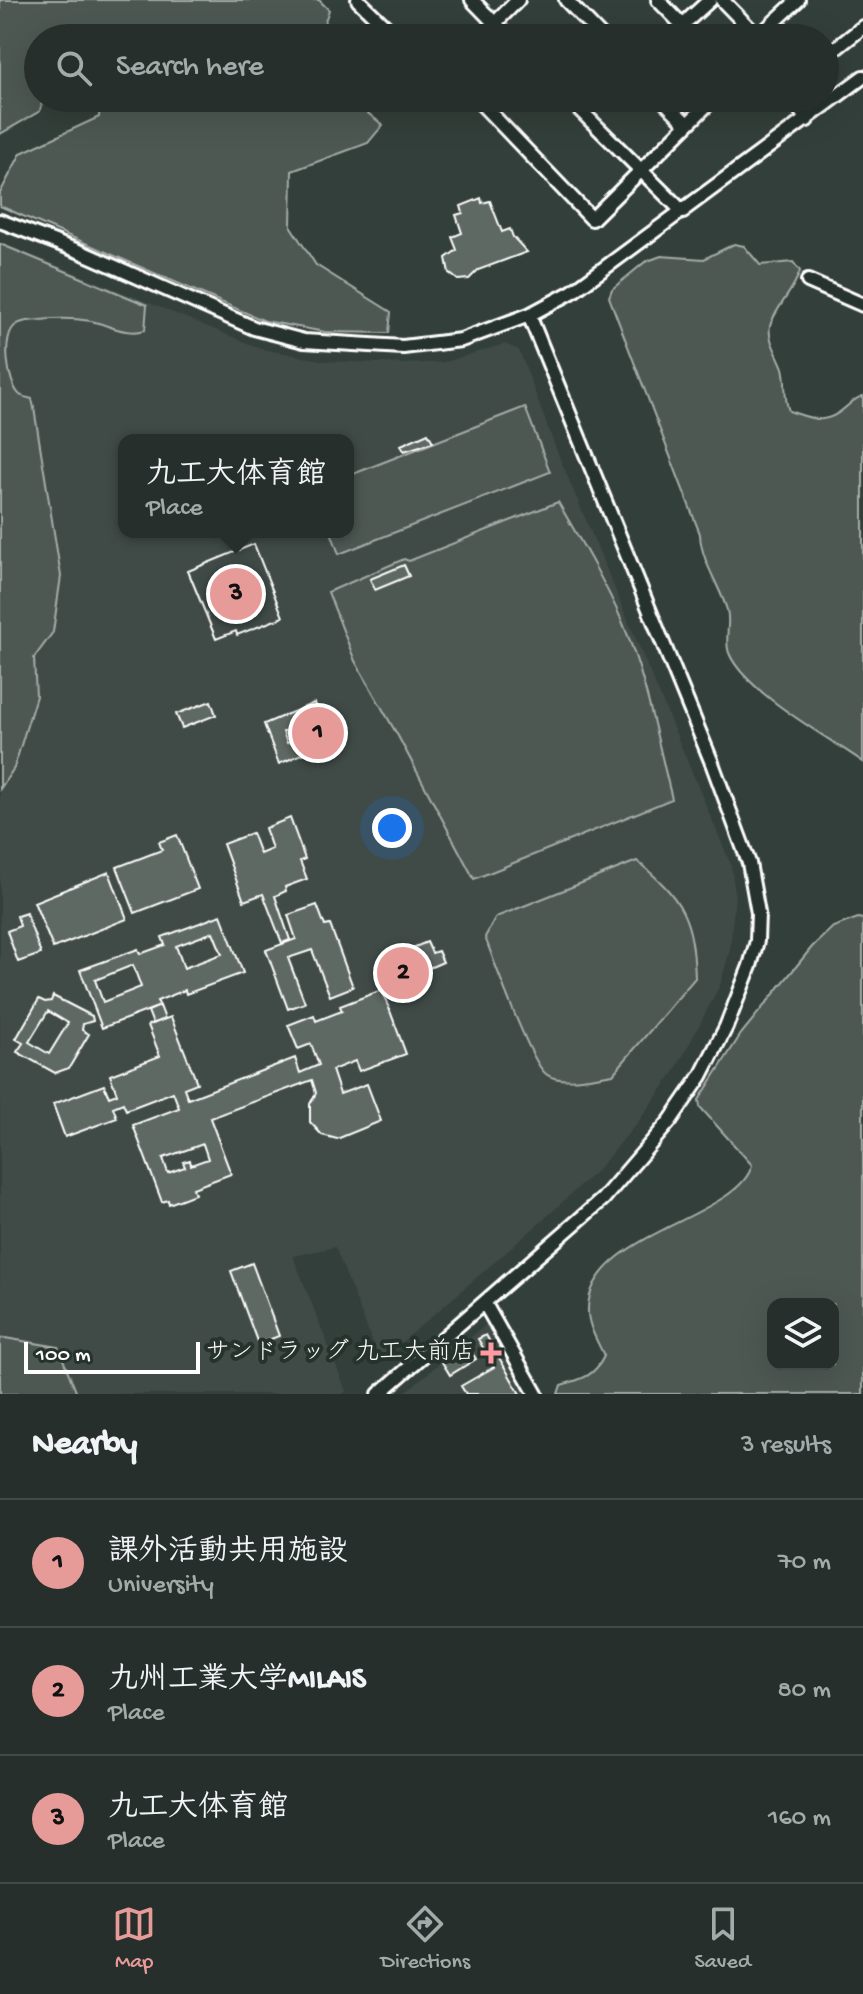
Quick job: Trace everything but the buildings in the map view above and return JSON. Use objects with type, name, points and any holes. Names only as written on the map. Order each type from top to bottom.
[{"type":"street","points":[[358,0],[383,24]]},
{"type":"street","points":[[472,0],[494,23],[518,0]]},
{"type":"street","points":[[566,0],[589,24]]},
{"type":"street","points":[[658,0],[681,24]]},
{"type":"street","points":[[689,19],[710,0]]},
{"type":"street","points":[[722,0],[745,24]]},
{"type":"street","points":[[772,24],[798,0]]},
{"type":"street","points":[[839,46],[863,27]]},
{"type":"street","points":[[839,95],[863,77]]},
{"type":"street","points":[[489,112],[592,219],[698,112]]},
{"type":"street","points":[[582,112],[683,212]]},
{"type":"street","points":[[675,112],[686,123]]},
{"type":"street","points":[[802,112],[807,120]]},
{"type":"street","points":[[0,221],[81,252],[254,328],[304,341],[403,347],[461,340],[529,315],[572,292],[817,112]]},
{"type":"street","points":[[808,281],[863,305]]},
{"type":"street","points":[[379,1394],[603,1199],[670,1121],[701,1076],[726,1027],[750,966],[758,927],[752,875],[712,763],[529,315]]},
{"type":"street","points":[[485,1304],[536,1394]]},
{"type":"shaded area","points":[[0,0],[319,0],[329,10],[324,24],[24,24],[24,112],[38,112],[0,134]]},
{"type":"shaded area","points":[[99,112],[366,112],[383,125],[368,143],[292,171],[291,227],[316,265],[391,312],[389,333],[325,332],[265,321],[0,206],[0,193],[21,153],[99,117]]},
{"type":"shaded area","points":[[0,242],[262,349],[325,361],[405,364],[445,362],[505,344],[519,350],[556,449],[731,865],[735,894],[730,950],[720,985],[675,1071],[599,1168],[542,1221],[380,1361],[335,1247],[293,1256],[346,1391],[343,1394],[0,1394]]},
{"type":"shaded area","points":[[0,244],[147,305],[145,330],[138,332],[91,321],[53,319],[18,323],[8,338],[9,370],[15,389],[20,395],[32,399],[61,576],[53,632],[34,658],[36,696],[14,768],[0,789]]},
{"type":"shaded area","points":[[734,244],[744,246],[760,265],[793,262],[800,271],[770,326],[772,342],[783,368],[789,411],[825,419],[863,396],[863,762],[769,698],[738,668],[729,653],[727,610],[609,297],[612,289],[645,262],[661,256],[704,259]]},
{"type":"shaded area","points":[[525,407],[550,472],[339,554],[333,538],[354,538],[354,474]]},
{"type":"shaded area","points":[[558,502],[592,560],[622,621],[644,686],[672,799],[474,879],[355,661],[328,592],[404,559],[409,561]]},
{"type":"shaded area","points":[[637,861],[665,887],[682,912],[692,940],[695,978],[613,1074],[578,1079],[552,1077],[539,1066],[531,1051],[485,937],[496,917]]},
{"type":"shaded area","points":[[863,919],[863,1394],[558,1394],[561,1385],[587,1376],[604,1356],[591,1327],[588,1309],[595,1283],[612,1262],[637,1244],[721,1199],[741,1183],[752,1165],[700,1107],[699,1100],[741,1034],[812,947],[833,927]]},
{"type":"shaded area","points":[[489,1322],[526,1394],[403,1394]]},
{"type":"shaded area","points":[[0,1339],[58,1347],[77,1394],[0,1394]]},
{"type":"place","name":"九工大体育館","points":[[236,594]]},
{"type":"place","name":"課外活動共用施設","points":[[318,733]]},
{"type":"place","name":"九州工業大学MILAIS","points":[[403,973]]},
{"type":"place","name":"サンドラッグ 九工大前店","points":[[491,1353]]}]
